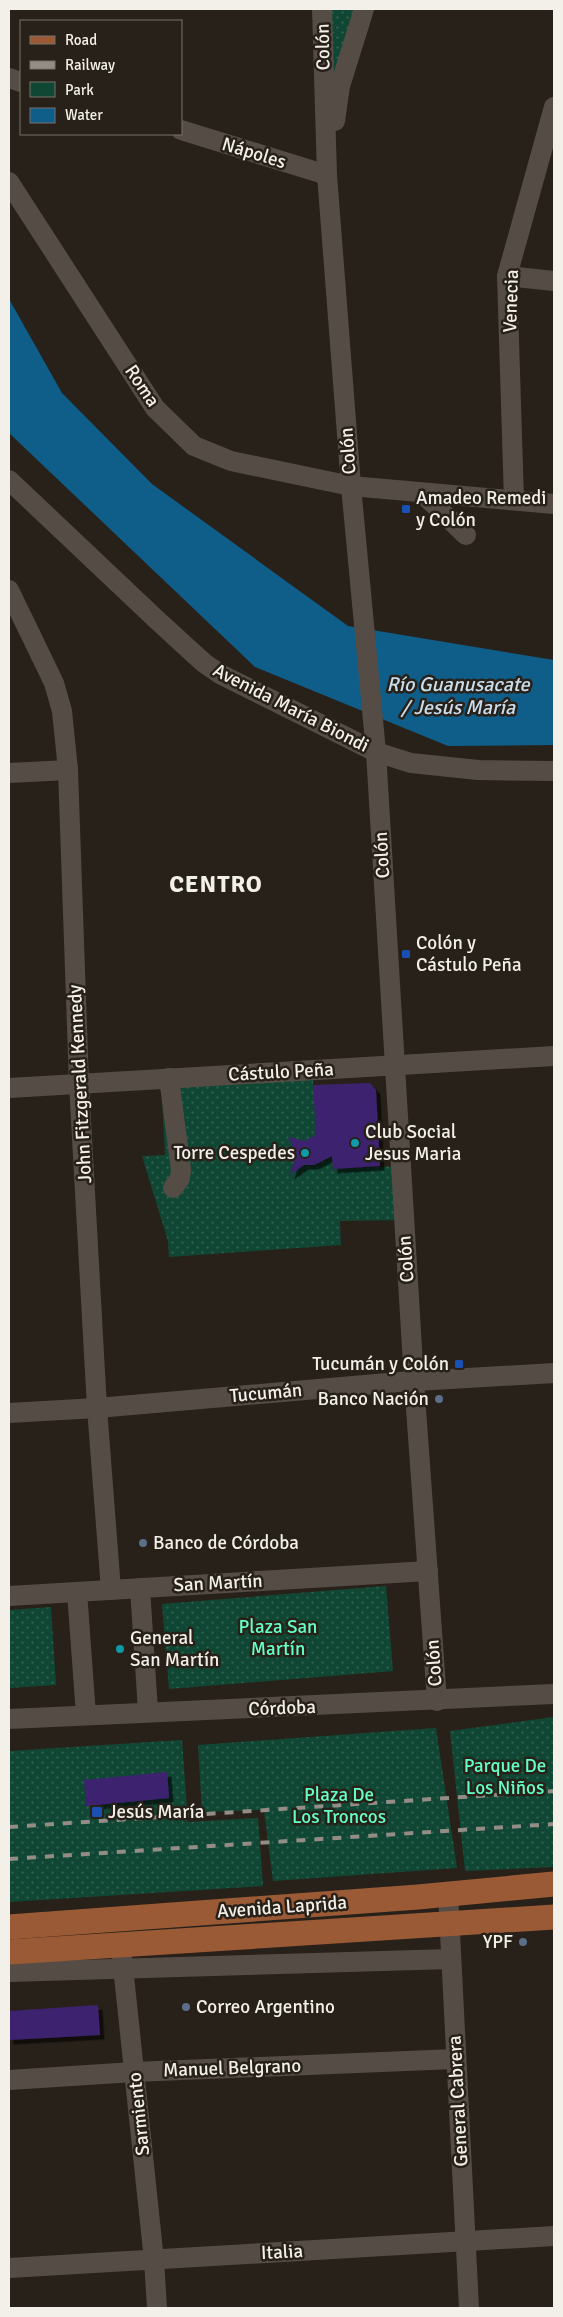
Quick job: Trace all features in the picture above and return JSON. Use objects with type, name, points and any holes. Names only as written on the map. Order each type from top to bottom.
[{"type":"main road","name":"Avenida Laprida","points":[[9,1926],[554,1884]]},
{"type":"main road","name":"Avenida Laprida","points":[[9,1952],[554,1917]]},
{"type":"street","name":"Colón","points":[[322,9],[327,175],[351,486],[376,752],[414,1381],[437,1701]]},
{"type":"street","points":[[327,175],[340,86],[364,9]]},
{"type":"street","name":"Venecia","points":[[514,500],[508,276],[554,107]]},
{"type":"street","name":"Nápoles","points":[[182,130],[327,175]]},
{"type":"street","name":"Roma","points":[[9,182],[155,408],[194,446],[231,461],[351,486],[554,504]]},
{"type":"street","points":[[508,276],[554,282]]},
{"type":"street","name":"Avenida María Biondi","points":[[9,480],[204,663],[220,674],[376,752],[420,764],[478,770],[554,771]]},
{"type":"street","points":[[422,493],[466,535]]},
{"type":"street","name":"John Fitzgerald Kennedy","points":[[9,590],[54,683],[62,711],[68,770],[79,1084],[97,1408],[110,1590]]},
{"type":"street","points":[[9,773],[68,770]]},
{"type":"street","name":"Cástulo Peña","points":[[9,1088],[554,1056]]},
{"type":"street","points":[[169,1078],[181,1170],[180,1178],[173,1188]]},
{"type":"street","name":"Tucumán","points":[[9,1413],[97,1408],[414,1381],[554,1373]]},
{"type":"street","name":"San Martín","points":[[9,1596],[428,1571]]},
{"type":"street","points":[[140,1588],[148,1711]]},
{"type":"street","points":[[77,1592],[86,1715]]},
{"type":"street","name":"Córdoba","points":[[9,1719],[148,1711],[437,1701],[554,1694]]},
{"type":"street","name":"General Cabrera","points":[[448,1893],[464,2241],[469,2308]]},
{"type":"street","name":"Sarmiento","points":[[118,1919],[154,2260],[157,2308]]},
{"type":"street","points":[[9,1972],[451,1959]]},
{"type":"street","name":"Manuel Belgrano","points":[[9,2080],[134,2072],[455,2059]]},
{"type":"street","name":"Italia","points":[[9,2268],[554,2236]]},
{"type":"green space","points":[[322,9],[364,9],[340,86],[327,175]]},
{"type":"green space","points":[[313,1070],[313,1085],[330,1117],[333,1169],[401,1166],[404,1220],[340,1221],[341,1245],[169,1257],[168,1241],[142,1156],[165,1155],[161,1079]]},
{"type":"green space","name":"Plaza San Martín","points":[[386,1586],[393,1671],[169,1689],[162,1604]]},
{"type":"green space","points":[[51,1607],[56,1685],[9,1688],[9,1610]]},
{"type":"green space","name":"Parque De Los Niños","points":[[554,1717],[554,1867],[465,1871],[450,1731]]},
{"type":"green space","name":"Plaza De Los Troncos","points":[[436,1728],[457,1868],[273,1881],[264,1810],[202,1812],[198,1745]]},
{"type":"green space","points":[[182,1740],[188,1822],[258,1818],[263,1886],[9,1902],[9,1751]]},
{"type":"water","name":"Río Guanusacate / Jesús María","points":[[9,299],[62,393],[152,484],[348,626],[554,660],[554,745],[448,746],[255,667],[9,433]]},
{"type":"building","name":"Club Social Jesus Maria","points":[[370,1083],[376,1090],[380,1166],[333,1169],[332,1156],[314,1165],[304,1165],[290,1175],[296,1154],[288,1137],[304,1141],[316,1135],[313,1085]]},
{"type":"building","points":[[167,1772],[169,1798],[86,1806],[84,1780]]},
{"type":"building","points":[[98,2005],[100,2035],[9,2040],[9,2011]]},
{"type":"railway","points":[[9,1827],[554,1791]]},
{"type":"railway","points":[[9,1859],[554,1824]]},
{"type":"place","name":"Amadeo Remedi y Colón","points":[[406,509]]},
{"type":"place","name":"Colón y Cástulo Peña","points":[[406,954]]},
{"type":"place","name":"Club Social Jesus Maria","points":[[355,1143]]},
{"type":"place","name":"Torre Cespedes","points":[[305,1153]]},
{"type":"place","name":"Tucumán y Colón","points":[[459,1364]]},
{"type":"place","name":"Banco Nación","points":[[439,1399]]},
{"type":"place","name":"Banco de Córdoba","points":[[143,1543]]},
{"type":"place","name":"General San Martín","points":[[120,1649]]},
{"type":"place","name":"Jesús María","points":[[97,1812]]},
{"type":"place","name":"YPF","points":[[523,1942]]},
{"type":"place","name":"Correo Argentino","points":[[186,2007]]},
{"type":"district","name":"CENTRO","points":[[216,884]]}]
